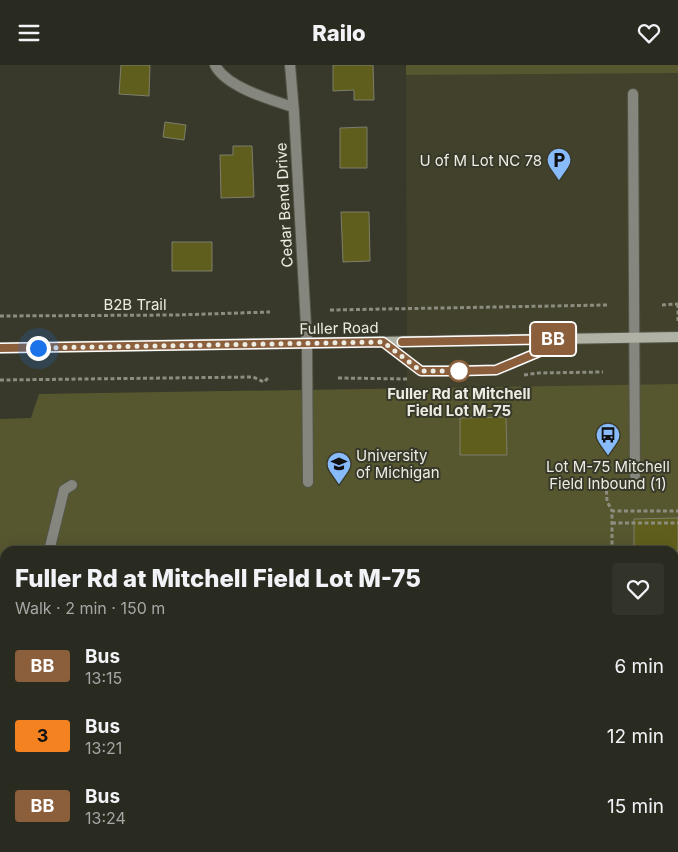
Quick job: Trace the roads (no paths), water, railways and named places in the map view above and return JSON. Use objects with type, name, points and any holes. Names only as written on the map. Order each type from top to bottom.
[{"type":"main road","name":"Fuller Road","points":[[0,349],[678,337]]},
{"type":"street","points":[[215,65],[232,82],[274,101],[294,107]]},
{"type":"street","name":"Cedar Bend Drive","points":[[290,65],[307,343],[308,482]]},
{"type":"street","points":[[633,93],[635,475]]},
{"type":"street","points":[[383,342],[421,371],[459,371],[496,370],[570,339]]},
{"type":"street","points":[[50,546],[64,490],[72,485]]},
{"type":"place","name":"U of M Lot NC 78","points":[[559,181]]},
{"type":"place","name":"Fuller Rd at Mitchell Field Lot M-75","points":[[459,371]]},
{"type":"place","name":"Lot M-75 Mitchell Field Inbound (1)","points":[[608,456]]},
{"type":"place","name":"University of Michigan","points":[[339,485]]}]
